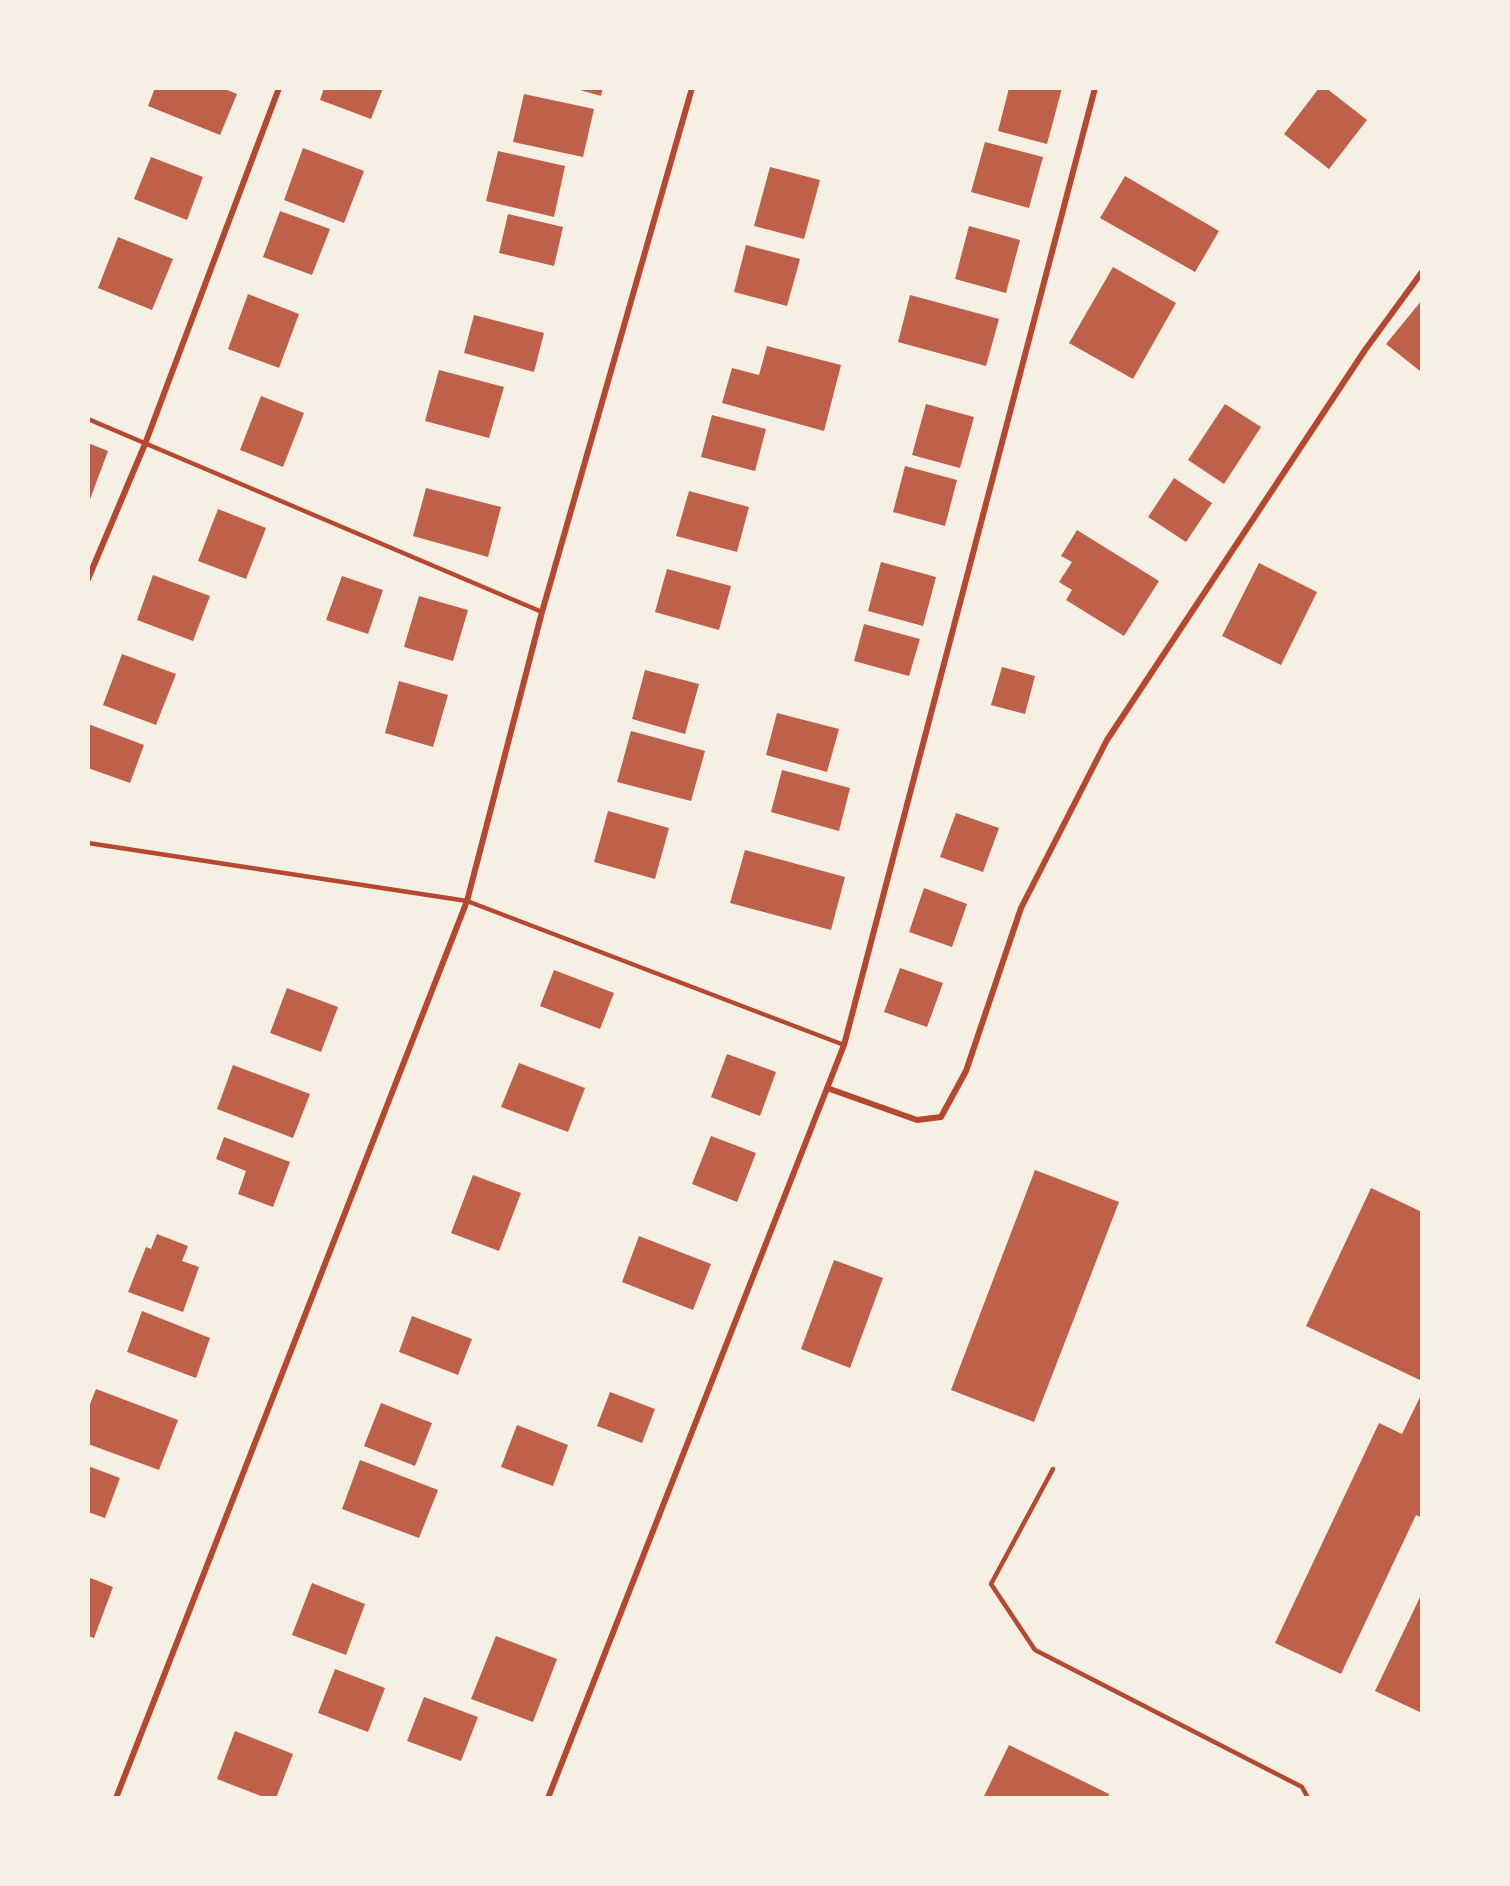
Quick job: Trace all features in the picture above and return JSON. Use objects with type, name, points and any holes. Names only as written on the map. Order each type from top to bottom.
[{"type":"street","points":[[88,579],[145,444],[279,88]]},
{"type":"street","points":[[116,1797],[467,901],[542,612],[692,88]]},
{"type":"street","points":[[548,1797],[844,1045],[1095,88]]},
{"type":"street","points":[[827,1088],[917,1120],[941,1117],[966,1071],[1021,908],[1107,740],[1365,350],[1422,272]]},
{"type":"lane","points":[[88,420],[542,612]]},
{"type":"lane","points":[[88,843],[467,901],[844,1045]]},
{"type":"lane","points":[[1053,1469],[991,1584],[1035,1650],[1302,1787],[1308,1797]]},
{"type":"building","points":[[155,88],[222,88],[237,94],[220,135],[148,106]]},
{"type":"building","points":[[324,88],[383,88],[371,119],[320,100]]},
{"type":"building","points":[[573,88],[603,88],[601,96]]},
{"type":"building","points":[[1009,88],[1062,88],[1047,144],[998,131]]},
{"type":"building","points":[[1319,88],[1326,88],[1367,120],[1329,169],[1284,134]]},
{"type":"building","points":[[524,94],[594,109],[583,157],[513,142]]},
{"type":"building","points":[[985,142],[1043,157],[1029,208],[971,192]]},
{"type":"building","points":[[303,148],[364,171],[344,223],[284,200]]},
{"type":"building","points":[[498,151],[565,166],[554,217],[486,201]]},
{"type":"building","points":[[151,157],[203,177],[187,220],[134,199]]},
{"type":"building","points":[[770,167],[820,180],[804,239],[754,226]]},
{"type":"building","points":[[1125,176],[1219,231],[1195,272],[1100,218]]},
{"type":"building","points":[[280,211],[330,229],[312,275],[263,257]]},
{"type":"building","points":[[508,214],[563,227],[554,266],[499,253]]},
{"type":"building","points":[[969,226],[1020,240],[1006,293],[955,279]]},
{"type":"building","points":[[118,237],[173,259],[152,310],[98,288]]},
{"type":"building","points":[[746,245],[800,259],[787,306],[734,292]]},
{"type":"building","points":[[1113,267],[1176,303],[1133,379],[1069,343]]},
{"type":"building","points":[[248,294],[299,314],[279,368],[228,349]]},
{"type":"building","points":[[910,295],[999,319],[986,366],[898,342]]},
{"type":"building","points":[[1422,300],[1422,370],[1420,371],[1386,344]]},
{"type":"building","points":[[474,315],[544,333],[534,372],[464,353]]},
{"type":"building","points":[[767,346],[841,365],[824,431],[722,403],[732,368],[759,375]]},
{"type":"building","points":[[439,370],[504,387],[489,438],[425,421]]},
{"type":"building","points":[[261,396],[304,413],[283,467],[240,450]]},
{"type":"building","points":[[926,404],[974,417],[960,468],[912,455]]},
{"type":"building","points":[[1225,404],[1261,427],[1224,484],[1188,460]]},
{"type":"building","points":[[712,415],[766,429],[755,471],[701,457]]},
{"type":"building","points":[[88,443],[108,451],[89,502],[88,502]]},
{"type":"building","points":[[905,466],[957,480],[945,526],[893,512]]},
{"type":"building","points":[[1174,478],[1212,503],[1186,542],[1148,517]]},
{"type":"building","points":[[426,488],[501,507],[488,557],[413,536]]},
{"type":"building","points":[[689,491],[749,507],[737,552],[676,536]]},
{"type":"building","points":[[218,509],[266,528],[246,579],[198,561]]},
{"type":"building","points":[[1077,530],[1159,581],[1124,636],[1066,600],[1072,590],[1059,582],[1072,562],[1061,556]]},
{"type":"building","points":[[881,562],[936,577],[923,626],[868,611]]},
{"type":"building","points":[[1259,563],[1317,592],[1281,665],[1222,636]]},
{"type":"building","points":[[667,569],[731,586],[719,630],[655,612]]},
{"type":"building","points":[[153,575],[210,596],[193,641],[137,620]]},
{"type":"building","points":[[342,576],[383,590],[368,634],[326,620]]},
{"type":"building","points":[[419,596],[468,610],[453,661],[404,647]]},
{"type":"building","points":[[864,624],[920,639],[909,676],[854,661]]},
{"type":"building","points":[[122,654],[176,674],[156,725],[103,705]]},
{"type":"building","points":[[1002,667],[1035,676],[1025,714],[991,705]]},
{"type":"building","points":[[645,670],[699,684],[685,734],[632,719]]},
{"type":"building","points":[[399,681],[448,695],[433,747],[385,733]]},
{"type":"building","points":[[777,713],[839,729],[827,772],[766,755]]},
{"type":"building","points":[[88,724],[144,745],[130,783],[88,768]]},
{"type":"building","points":[[631,731],[705,751],[691,801],[617,782]]},
{"type":"building","points":[[782,770],[850,788],[839,831],[771,812]]},
{"type":"building","points":[[608,811],[669,828],[655,879],[594,862]]},
{"type":"building","points":[[956,813],[999,828],[983,872],[940,857]]},
{"type":"building","points":[[745,850],[845,877],[831,930],[730,903]]},
{"type":"building","points":[[924,888],[967,904],[952,947],[909,932]]},
{"type":"building","points":[[900,968],[943,983],[927,1027],[884,1012]]},
{"type":"building","points":[[554,970],[614,993],[600,1029],[540,1006]]},
{"type":"building","points":[[287,988],[338,1007],[321,1052],[270,1033]]},
{"type":"building","points":[[727,1054],[776,1072],[760,1116],[711,1097]]},
{"type":"building","points":[[519,1063],[585,1088],[568,1132],[501,1107]]},
{"type":"building","points":[[233,1065],[310,1094],[293,1138],[217,1109]]},
{"type":"building","points":[[711,1136],[756,1153],[737,1202],[692,1184]]},
{"type":"building","points":[[224,1137],[290,1162],[273,1207],[238,1194],[246,1171],[216,1159]]},
{"type":"building","points":[[1035,1170],[1119,1202],[1034,1422],[951,1390]]},
{"type":"building","points":[[473,1175],[521,1193],[499,1251],[451,1233]]},
{"type":"building","points":[[1371,1188],[1422,1212],[1422,1381],[1306,1326]]},
{"type":"building","points":[[157,1234],[188,1246],[182,1261],[199,1267],[183,1312],[128,1292],[146,1247],[151,1249]]},
{"type":"building","points":[[639,1236],[711,1264],[693,1310],[622,1282]]},
{"type":"building","points":[[834,1260],[883,1278],[850,1368],[801,1349]]},
{"type":"building","points":[[142,1311],[210,1338],[196,1378],[127,1352]]},
{"type":"building","points":[[412,1316],[472,1339],[458,1375],[399,1352]]},
{"type":"building","points":[[96,1389],[178,1420],[159,1470],[88,1444],[88,1409]]},
{"type":"building","points":[[610,1392],[655,1409],[642,1443],[597,1426]]},
{"type":"building","points":[[1422,1393],[1422,1518],[1416,1515],[1341,1674],[1275,1643],[1379,1423],[1402,1434]]},
{"type":"building","points":[[381,1403],[432,1423],[415,1466],[364,1446]]},
{"type":"building","points":[[517,1425],[568,1445],[553,1486],[501,1467]]},
{"type":"building","points":[[360,1460],[438,1490],[419,1538],[342,1509]]},
{"type":"building","points":[[88,1466],[120,1478],[105,1518],[88,1512]]},
{"type":"building","points":[[88,1577],[113,1587],[94,1638],[88,1636]]},
{"type":"building","points":[[312,1583],[365,1604],[346,1655],[292,1635]]},
{"type":"building","points":[[1422,1593],[1422,1713],[1375,1691]]},
{"type":"building","points":[[496,1636],[557,1659],[533,1722],[471,1699]]},
{"type":"building","points":[[335,1669],[385,1688],[368,1732],[318,1713]]},
{"type":"building","points":[[424,1697],[478,1717],[461,1761],[407,1741]]},
{"type":"building","points":[[235,1731],[293,1754],[276,1798],[266,1798],[217,1779]]},
{"type":"building","points":[[1009,1745],[1109,1794],[1108,1798],[983,1798]]}]
